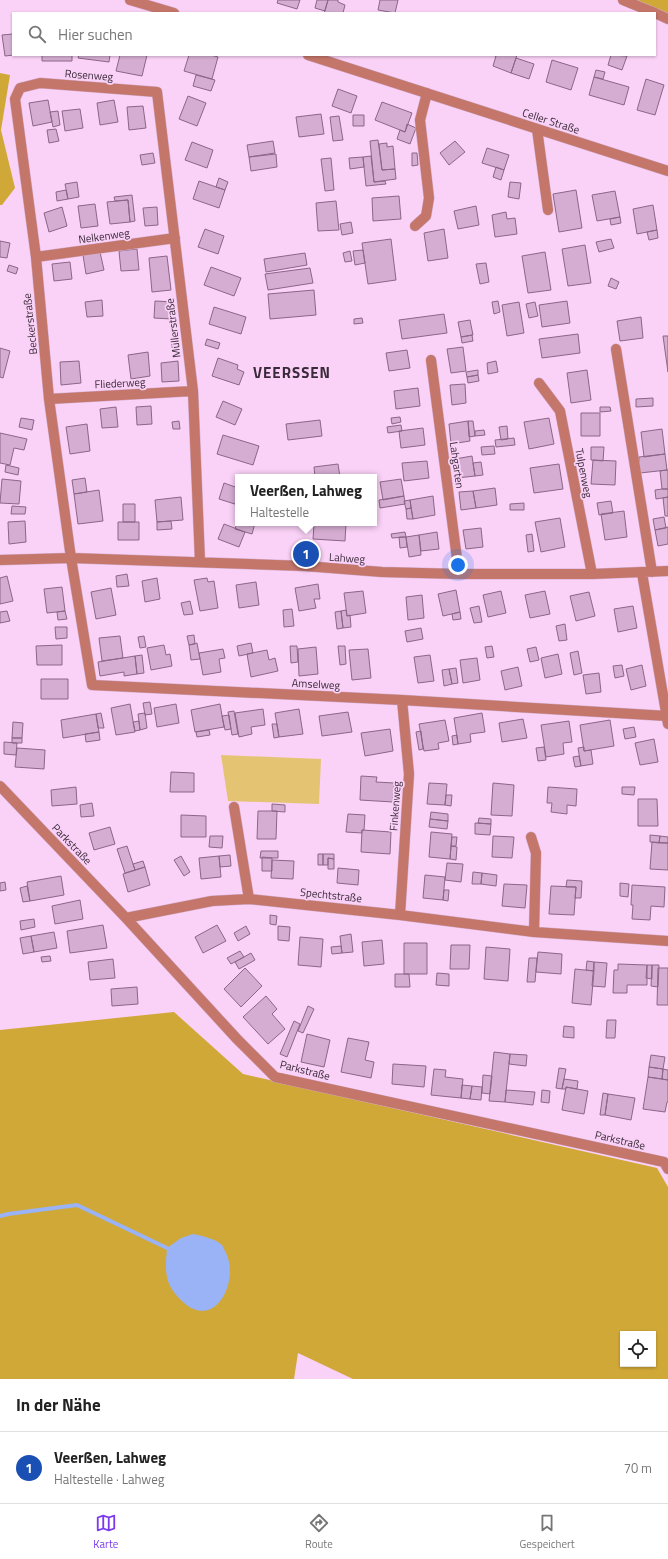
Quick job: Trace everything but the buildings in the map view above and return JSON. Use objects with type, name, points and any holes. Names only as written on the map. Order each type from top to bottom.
[{"type":"street","points":[[130,0],[171,12]]},
{"type":"street","points":[[623,0],[653,12]]},
{"type":"street","points":[[656,13],[668,19]]},
{"type":"street","name":"Celler Straße","points":[[311,56],[668,171]]},
{"type":"street","name":"Rosenweg","points":[[20,88],[40,83],[157,92]]},
{"type":"street","name":"Beckerstraße","points":[[20,88],[15,99],[36,257],[49,399],[71,558]]},
{"type":"street","name":"Müllerstraße","points":[[157,92],[193,391],[200,562]]},
{"type":"street","points":[[415,226],[426,216],[429,198],[420,120],[427,93]]},
{"type":"street","points":[[537,129],[548,210]]},
{"type":"street","name":"Nelkenweg","points":[[36,257],[175,238]]},
{"type":"street","points":[[616,349],[667,720]]},
{"type":"street","name":"Lahgarten","points":[[430,360],[459,574]]},
{"type":"street","name":"Tulpenweg","points":[[539,383],[560,411],[592,574]]},
{"type":"street","name":"Fliederweg","points":[[49,399],[193,391]]},
{"type":"street","name":"Lahweg","points":[[0,560],[71,558],[305,566],[382,572],[459,574],[592,574],[668,571]]},
{"type":"street","name":"Amselweg","points":[[71,558],[92,685],[402,700],[667,720]]},
{"type":"street","name":"Finkenweg","points":[[400,915],[409,774],[402,700]]},
{"type":"street","name":"Parkstraße","points":[[0,786],[126,918],[237,1039],[275,1077],[667,1163]]},
{"type":"street","points":[[234,806],[249,899]]},
{"type":"street","points":[[531,837],[536,852],[534,932]]},
{"type":"street","name":"Spechtstraße","points":[[126,918],[212,901],[249,899],[400,915],[534,932],[668,941]]},
{"type":"shaded area","points":[[625,0],[668,0],[668,18]]},
{"type":"shaded area","points":[[0,73],[10,75],[1,130],[15,188],[2,205],[0,205]]},
{"type":"shaded area","points":[[221,755],[321,759],[319,804],[228,801]]},
{"type":"shaded area","points":[[174,1012],[243,1074],[657,1168],[668,1187],[668,1379],[353,1379],[298,1353],[294,1379],[0,1379],[0,1030]]},
{"type":"water","points":[[193,1234],[212,1239],[222,1245],[229,1265],[230,1277],[227,1289],[221,1300],[214,1307],[204,1311],[194,1309],[176,1295],[169,1283],[166,1271],[167,1248],[181,1238]]},
{"type":"waterway","points":[[0,1216],[77,1205],[167,1248]]},
{"type":"place","name":"Veerßen, Lahweg","points":[[306,554]]},
{"type":"district","name":"VEERSSEN","points":[[292,372]]}]
